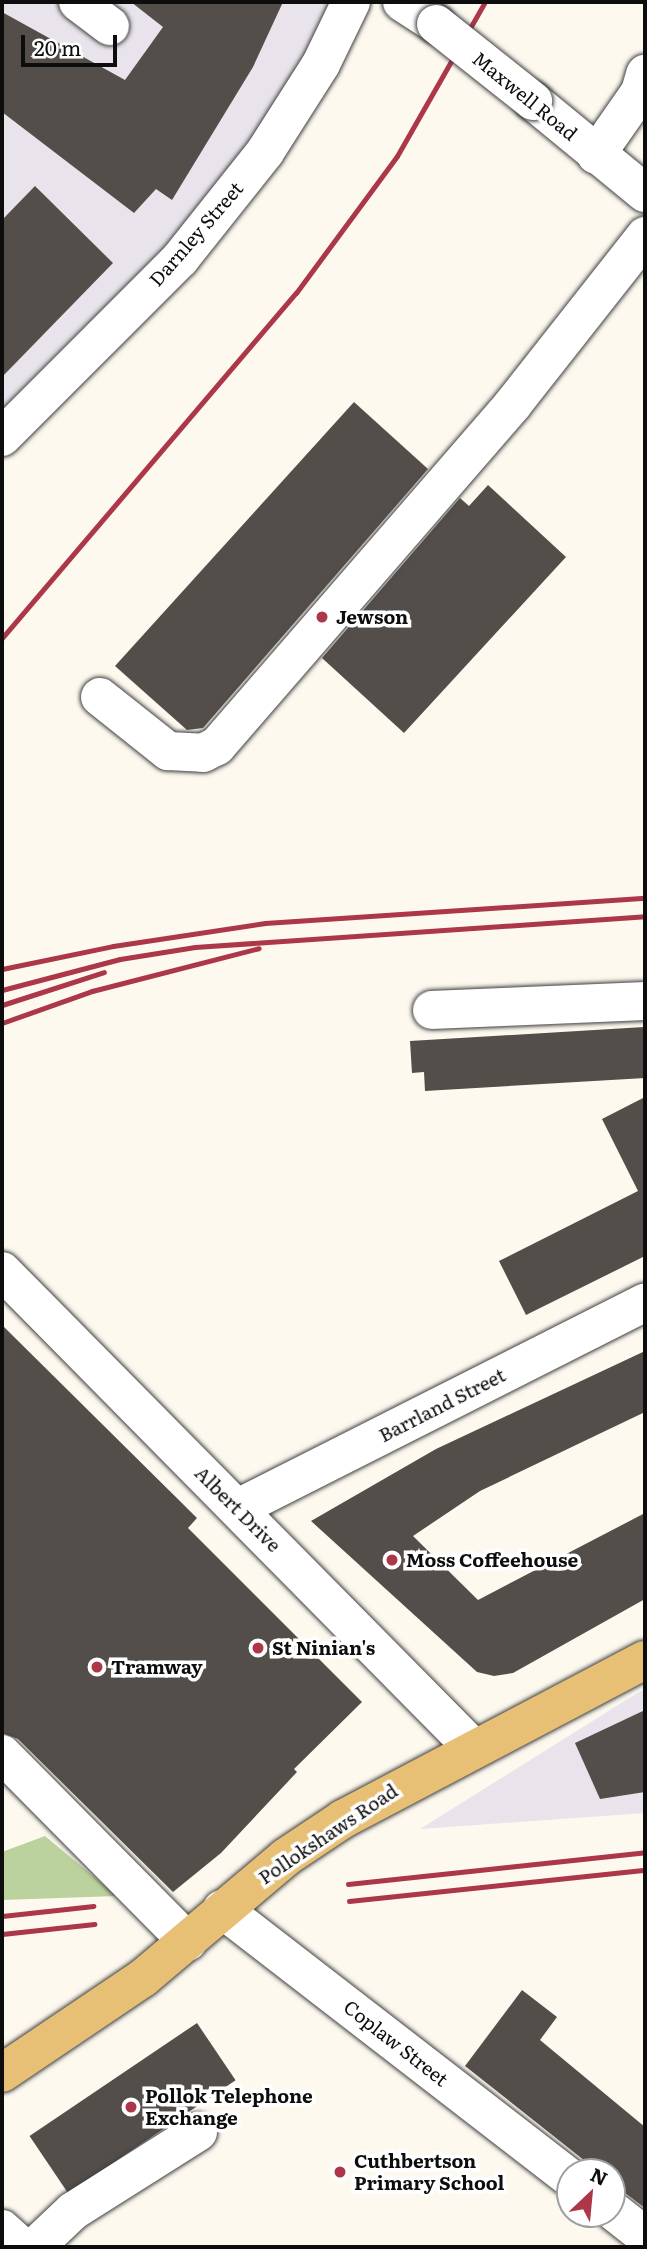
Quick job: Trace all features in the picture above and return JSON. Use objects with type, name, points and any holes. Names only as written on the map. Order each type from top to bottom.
[{"type":"main road","name":"Pollokshaws Road","points":[[2,2073],[143,1978],[222,1909],[343,1819],[473,1748],[645,1660]]},
{"type":"street","points":[[78,2],[110,26]]},
{"type":"street","name":"Darnley Street","points":[[2,437],[180,259],[265,152],[321,64],[351,2]]},
{"type":"street","name":"Maxwell Road","points":[[402,2],[436,24],[534,101],[645,193]]},
{"type":"street","points":[[596,155],[640,92],[645,74]]},
{"type":"street","points":[[100,697],[169,751],[203,753],[217,746],[513,404],[645,236]]},
{"type":"street","points":[[432,1010],[645,1001]]},
{"type":"street","name":"Albert Drive","points":[[2,1271],[473,1748]]},
{"type":"street","name":"Barrland Street","points":[[238,1508],[645,1302]]},
{"type":"street","points":[[2,1754],[188,1941]]},
{"type":"street","name":"Coplaw Street","points":[[222,1909],[556,2167]]},
{"type":"street","points":[[35,2247],[73,2211],[198,2132]]},
{"type":"street","points":[[626,2221],[645,2236]]},
{"type":"street","points":[[2,2229],[22,2247]]},
{"type":"shaded area","points":[[2,2],[339,2],[265,150],[2,415]]},
{"type":"shaded area","points":[[645,1689],[645,1813],[420,1829],[626,1700]]},
{"type":"green space","points":[[45,1836],[117,1896],[2,1900],[2,1852]]},
{"type":"building","points":[[131,2],[283,2],[253,67],[172,200],[156,189],[134,213],[2,112],[2,12],[125,80],[163,27]]},
{"type":"building","points":[[35,186],[113,263],[2,377],[2,220]]},
{"type":"building","points":[[354,402],[428,469],[203,728],[187,730],[115,666]]},
{"type":"building","points":[[488,485],[566,557],[404,733],[322,658],[460,498],[469,506]]},
{"type":"building","points":[[644,1027],[645,1078],[425,1091],[424,1072],[412,1073],[410,1041]]},
{"type":"building","points":[[645,1097],[645,1256],[526,1315],[499,1261],[638,1191],[602,1119]]},
{"type":"building","name":"Tramway","points":[[2,1325],[197,1518],[188,1528],[362,1702],[294,1769],[297,1772],[221,1853],[173,1892],[18,1739],[2,1733]]},
{"type":"building","points":[[645,1351],[645,1412],[480,1491],[413,1536],[478,1600],[645,1513],[645,1599],[513,1673],[494,1676],[477,1672],[311,1521],[436,1449]]},
{"type":"building","points":[[645,1710],[645,1792],[600,1799],[575,1743]]},
{"type":"building","points":[[522,1990],[557,2017],[540,2040],[645,2127],[645,2208],[626,2194],[626,2158],[581,2158],[465,2066]]},
{"type":"building","name":"Pollok Telephone Exchange","points":[[197,2023],[236,2080],[68,2193],[30,2136]]},
{"type":"railway","points":[[2,638],[296,293],[397,156],[485,2]]},
{"type":"railway","points":[[2,969],[113,946],[265,923],[645,898]]},
{"type":"railway","points":[[2,990],[120,959],[195,947],[645,916]]},
{"type":"railway","points":[[2,1023],[92,991],[259,948]]},
{"type":"railway","points":[[2,1005],[104,972]]},
{"type":"railway","points":[[348,1884],[645,1852]]},
{"type":"railway","points":[[349,1901],[645,1870]]},
{"type":"railway","points":[[2,1916],[93,1906]]},
{"type":"railway","points":[[2,1934],[94,1924]]},
{"type":"place","name":"Jewson","points":[[322,617]]},
{"type":"place","name":"Moss Coffeehouse","points":[[392,1560]]},
{"type":"place","name":"St Ninian's","points":[[258,1648]]},
{"type":"place","name":"Tramway","points":[[97,1667]]},
{"type":"place","name":"Pollok Telephone Exchange","points":[[131,2107]]},
{"type":"place","name":"Cuthbertson Primary School","points":[[340,2172]]}]
